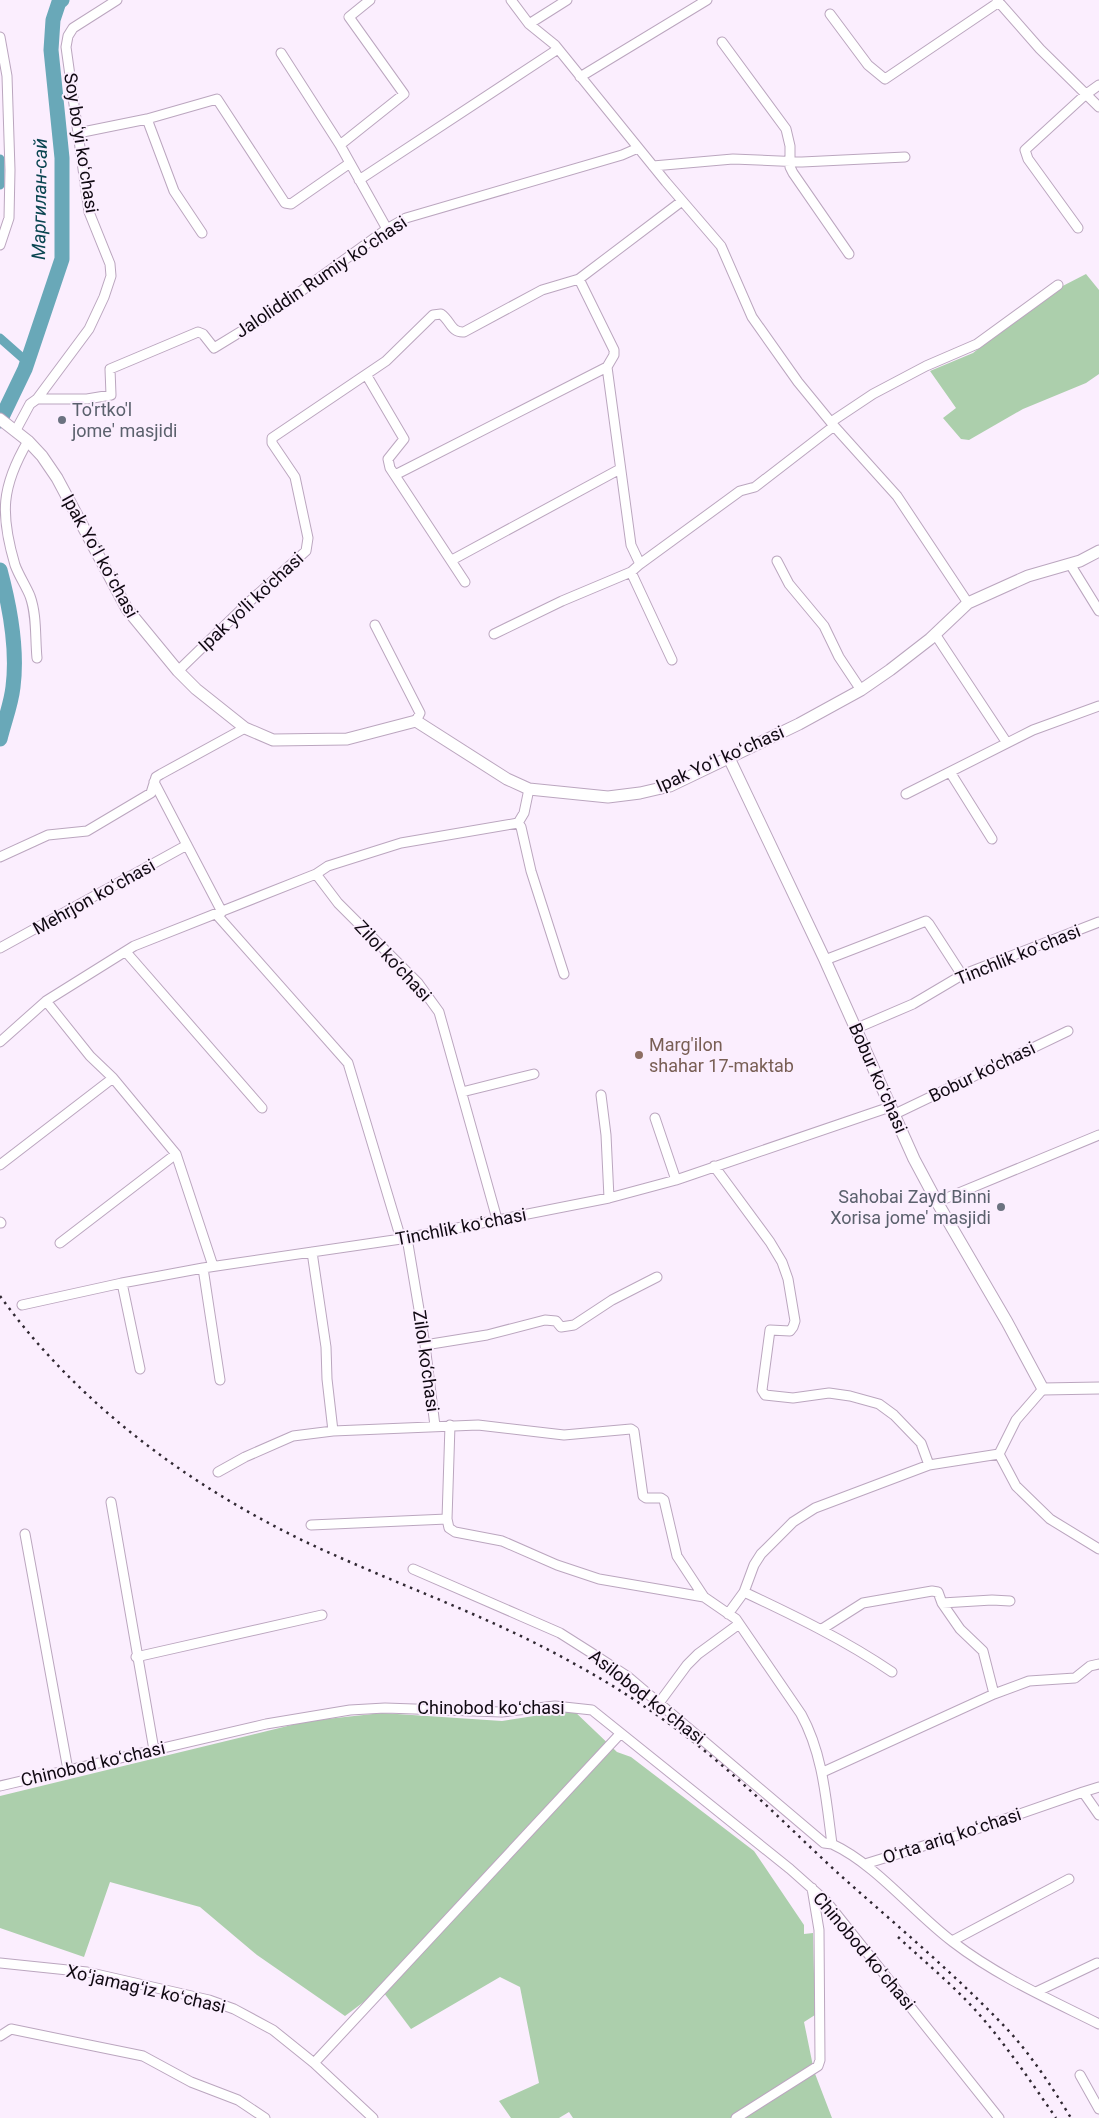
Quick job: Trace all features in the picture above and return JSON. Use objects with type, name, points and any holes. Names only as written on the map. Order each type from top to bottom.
[{"type":"street","name":"Soy boʻyi koʻchasi","points":[[8,424],[37,399],[89,329],[104,298],[111,276],[110,264],[88,212],[66,47],[72,28],[117,0]]},
{"type":"street","points":[[340,145],[404,94],[350,17],[370,0]]},
{"type":"street","points":[[511,0],[529,24],[558,49],[721,246],[752,317],[798,382],[897,496],[968,603]]},
{"type":"street","points":[[529,24],[567,0]]},
{"type":"street","points":[[580,77],[706,0]]},
{"type":"street","points":[[830,14],[868,65],[885,78],[998,1],[1040,49],[1099,107]]},
{"type":"street","points":[[0,37],[7,76],[10,170],[9,218],[0,245]]},
{"type":"street","points":[[722,42],[786,129],[790,146],[792,173],[849,254]]},
{"type":"street","points":[[359,180],[558,49]]},
{"type":"street","points":[[281,53],[340,145],[387,229]]},
{"type":"street","points":[[1078,228],[1028,159],[1025,150],[1085,95],[1099,85]]},
{"type":"street","points":[[78,133],[147,119],[217,99],[285,204],[290,204],[350,162]]},
{"type":"street","points":[[147,119],[174,191],[202,233]]},
{"type":"street","name":"Jaloliddin Rumiy koʻchasi","points":[[37,399],[87,399],[111,395],[110,369],[198,332],[203,334],[214,348],[268,315],[387,229],[406,218],[622,155],[638,148]]},
{"type":"street","points":[[653,166],[733,160],[790,160],[802,162],[905,157]]},
{"type":"street","points":[[465,582],[390,468],[388,459],[404,439],[367,376],[386,362],[433,315],[441,314],[448,318],[453,329],[458,333],[464,332],[542,290],[579,279],[682,200]]},
{"type":"street","points":[[395,476],[607,368],[614,355],[614,350],[579,279]]},
{"type":"street","points":[[494,634],[562,601],[631,572],[740,491],[755,487],[873,394],[926,366],[977,344],[1058,285]]},
{"type":"street","points":[[607,368],[630,545],[640,564]]},
{"type":"street","name":"Ipak yo'li ko'chasi","points":[[178,671],[249,602],[306,551],[308,538],[295,477],[272,443],[272,438],[367,376]]},
{"type":"street","name":"Ipak Yoʻl koʻchasi","points":[[8,424],[42,456],[57,478],[127,609],[178,671],[245,728],[273,740],[347,739],[416,721],[507,779],[529,789],[608,797],[640,793],[670,786],[799,724],[861,690],[890,670],[935,634],[968,603],[1028,576],[1080,561],[1099,551]]},
{"type":"street","points":[[28,441],[6,484],[3,506],[6,540],[15,566],[30,597],[37,658]]},
{"type":"street","points":[[452,560],[620,469]]},
{"type":"street","points":[[777,561],[790,584],[824,626],[839,657],[861,690]]},
{"type":"street","points":[[1070,564],[1099,611]]},
{"type":"street","points":[[631,572],[672,660]]},
{"type":"street","points":[[375,625],[420,713],[416,721]]},
{"type":"street","points":[[935,634],[1007,744]]},
{"type":"street","points":[[906,794],[1058,720],[1099,706]]},
{"type":"street","points":[[0,857],[48,835],[87,831],[151,793],[156,777],[245,728]]},
{"type":"street","name":"Bobur koʻchasi","points":[[729,758],[825,960],[892,1110],[936,1202],[1012,1330],[1044,1389]]},
{"type":"street","points":[[950,772],[992,839]]},
{"type":"street","points":[[154,782],[220,914]]},
{"type":"street","points":[[0,1042],[46,1001],[134,946],[220,914],[316,874],[328,866],[401,843],[518,823],[524,813],[529,789]]},
{"type":"street","points":[[518,823],[521,827],[531,871],[564,974]]},
{"type":"street","name":"Mehrjon koʻchasi","points":[[0,948],[187,845]]},
{"type":"street","name":"Zilol ko‘chasi","points":[[316,874],[338,903],[418,983],[439,1012],[497,1219]]},
{"type":"street","name":"Zilol ko‘chasi","points":[[220,914],[348,1063],[404,1238],[425,1345],[434,1426]]},
{"type":"street","points":[[825,960],[926,921],[930,924],[962,975]]},
{"type":"street","name":"Tinchlik koʻchasi","points":[[856,1028],[914,1004],[962,975],[1099,922]]},
{"type":"street","points":[[126,952],[262,1108]]},
{"type":"street","points":[[46,1001],[90,1056],[114,1078],[176,1154],[213,1266]]},
{"type":"street","name":"Bobur ko'chasi","points":[[892,1110],[1068,1030]]},
{"type":"street","points":[[462,1092],[534,1074]]},
{"type":"street","points":[[0,1165],[114,1078]]},
{"type":"street","points":[[601,1096],[606,1135],[609,1198]]},
{"type":"street","name":"Tinchlik koʻchasi","points":[[22,1305],[122,1283],[213,1266],[404,1238],[609,1198],[676,1180],[714,1166],[892,1110]]},
{"type":"street","points":[[655,1118],[676,1180]]},
{"type":"street","points":[[936,1202],[1099,1135]]},
{"type":"street","points":[[60,1243],[176,1154]]},
{"type":"street","points":[[714,1166],[770,1242],[782,1262],[788,1279],[795,1321],[790,1331],[770,1330],[762,1390],[765,1395],[793,1398],[829,1394],[850,1396],[879,1404],[894,1414],[921,1443],[929,1465]]},
{"type":"street","points":[[312,1252],[326,1348],[327,1378],[333,1431]]},
{"type":"street","points":[[203,1268],[220,1380]]},
{"type":"street","points":[[425,1345],[487,1335],[545,1320],[556,1321],[561,1327],[574,1326],[612,1300],[657,1277]]},
{"type":"street","points":[[122,1283],[140,1369]]},
{"type":"street","points":[[999,1454],[1016,1420],[1044,1389],[1099,1388]]},
{"type":"street","points":[[218,1472],[245,1457],[293,1436],[333,1431],[450,1425],[478,1425],[564,1435],[634,1430],[643,1496],[664,1500],[677,1556],[704,1597],[736,1619],[740,1624],[802,1714],[809,1728],[823,1772],[832,1844]]},
{"type":"street","points":[[450,1425],[447,1519],[449,1528],[455,1532],[502,1541],[557,1565],[599,1579],[704,1597]]},
{"type":"street","points":[[728,1614],[744,1592],[754,1565],[761,1554],[793,1522],[815,1508],[929,1465],[999,1454]]},
{"type":"street","points":[[999,1454],[1016,1486],[1050,1518],[1099,1548]]},
{"type":"street","points":[[111,1502],[136,1657],[154,1750]]},
{"type":"street","points":[[311,1525],[447,1519]]},
{"type":"street","points":[[25,1534],[68,1770]]},
{"type":"street","name":"Asilobod koʻchasi","points":[[413,1570],[560,1634],[627,1676],[824,1843],[832,1844],[845,1850],[865,1864]]},
{"type":"street","points":[[822,1629],[863,1603],[932,1591],[938,1592],[942,1603],[960,1629],[982,1651],[994,1694]]},
{"type":"street","points":[[744,1592],[822,1629],[892,1672]]},
{"type":"street","points":[[942,1603],[1010,1601]]},
{"type":"street","points":[[136,1657],[322,1615]]},
{"type":"street","points":[[659,1703],[693,1660],[740,1624]]},
{"type":"street","points":[[823,1772],[994,1694],[1029,1681],[1075,1678],[1090,1666],[1099,1664]]},
{"type":"street","name":"Chinobod koʻchasi","points":[[0,1786],[266,1724],[350,1710],[385,1708],[502,1712],[555,1706],[592,1710],[826,1901],[998,2118]]},
{"type":"street","points":[[314,2063],[620,1734]]},
{"type":"street","name":"Oʻrta ariq koʻchasi","points":[[865,1864],[962,1834],[1099,1787]]},
{"type":"street","points":[[1083,1792],[1099,1815]]},
{"type":"street","name":"Oʻrta ariq koʻchasi","points":[[865,1864],[952,1941],[984,1965],[1099,2024]]},
{"type":"street","points":[[952,1941],[1069,1879]]},
{"type":"street","points":[[736,2118],[818,2066],[820,2060],[819,1930],[812,1888]]},
{"type":"street","name":"Xoʻjamagʻiz koʻchasi","points":[[0,1963],[87,1972],[214,2002],[234,2009],[266,2026],[314,2063],[371,2117]]},
{"type":"street","points":[[1036,1992],[1097,1963]]},
{"type":"street","points":[[0,2036],[11,2029],[143,2056],[192,2082],[238,2100],[264,2118]]},
{"type":"street","points":[[1080,2075],[1099,2109]]},
{"type":"green space","points":[[1086,274],[1099,290],[1099,374],[1086,383],[1023,409],[969,440],[961,439],[943,418],[956,408],[930,371],[973,353],[1051,292]]},
{"type":"green space","points":[[573,1710],[617,1752],[631,1757],[754,1851],[804,1925],[804,1934],[813,1933],[815,2015],[804,2022],[814,2071],[832,2118],[573,2118],[569,2112],[559,2118],[511,2118],[499,2101],[539,2083],[520,1987],[500,1977],[411,2029],[381,1989],[345,2016],[257,1955],[200,1907],[110,1882],[84,1957],[0,1928],[0,1796],[308,1721],[382,1713],[502,1721]]},
{"type":"waterway","name":"Маргилан-сай","points":[[0,421],[25,369],[62,259],[62,158],[51,50],[53,20],[59,2],[62,0]]},
{"type":"waterway","points":[[0,159],[0,185]]},
{"type":"waterway","points":[[0,338],[26,361]]},
{"type":"waterway","name":"Маргилан-сай","points":[[0,570],[10,613],[14,643],[12,694],[0,739]]},
{"type":"railway","points":[[0,1296],[64,1372],[100,1407],[139,1439],[221,1496],[308,1543],[507,1629],[539,1645],[616,1688],[687,1737],[746,1787],[840,1875],[967,1989],[1025,2050],[1071,2118]]},
{"type":"railway","points":[[898,1937],[978,2013],[1009,2051],[1056,2118]]},
{"type":"place","name":"To'rtko'l jome' masjidi","points":[[62,420]]},
{"type":"place","name":"Marg'ilon shahar 17-maktab","points":[[639,1055]]},
{"type":"place","name":"Sahobai Zayd Binni Xorisa jome' masjidi","points":[[1001,1207]]}]
